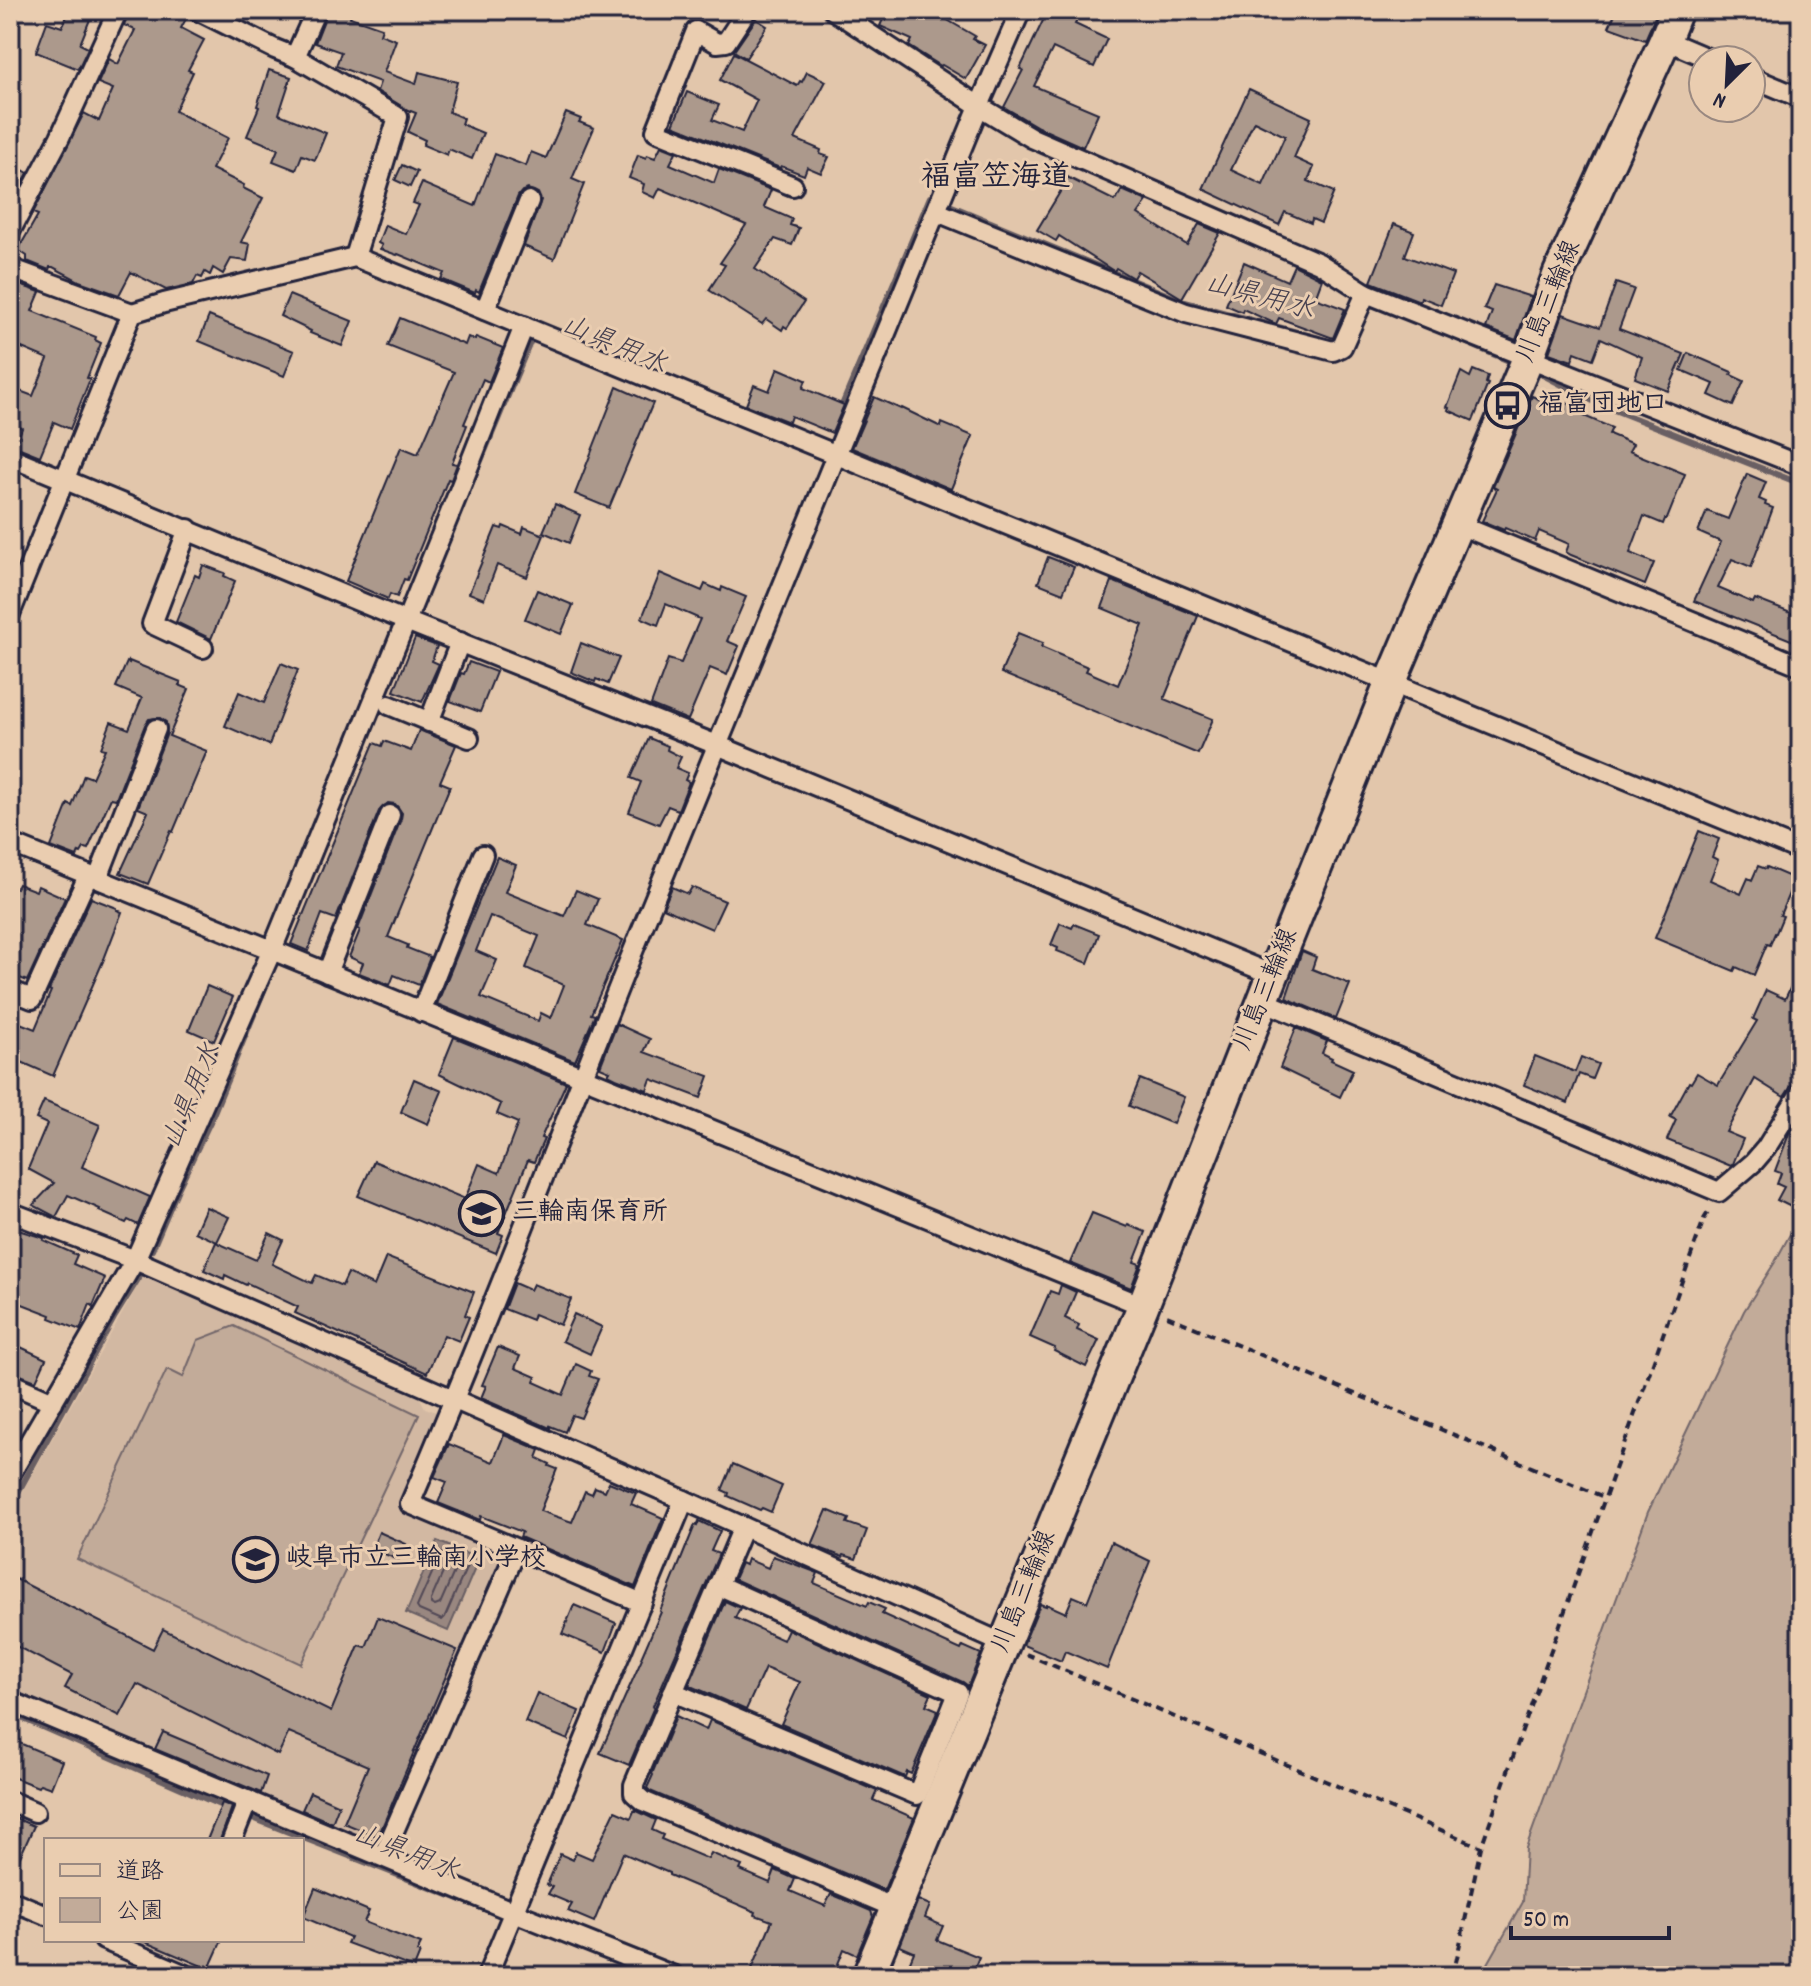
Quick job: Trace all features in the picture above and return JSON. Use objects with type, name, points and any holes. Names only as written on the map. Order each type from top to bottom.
[{"type":"main road","name":"川島三輪線","points":[[868,1976],[1143,1306],[1390,684],[1528,358],[1559,273],[1677,10]]},
{"type":"street","points":[[10,232],[60,137],[118,10]]},
{"type":"street","points":[[197,10],[295,57],[398,117],[355,257]]},
{"type":"street","points":[[295,57],[316,10]]},
{"type":"street","points":[[747,10],[726,42],[717,43],[696,31],[656,131],[793,186]]},
{"type":"street","points":[[833,10],[1032,138],[1319,263],[1366,293],[1801,466]]},
{"type":"street","points":[[642,1603],[410,1504],[836,454],[1021,10]]},
{"type":"street","points":[[1665,40],[1687,49]]},
{"type":"street","points":[[1767,84],[1801,98]]},
{"type":"street","points":[[485,310],[529,201]]},
{"type":"street","points":[[937,212],[1186,313],[1333,351],[1342,347],[1366,293]]},
{"type":"street","points":[[10,268],[132,313],[355,257],[1801,851]]},
{"type":"street","points":[[10,614],[132,313]]},
{"type":"street","points":[[10,1475],[135,1260],[272,950],[524,326]]},
{"type":"street","points":[[10,457],[406,621],[717,745],[1268,988],[1719,1192],[1766,1148],[1801,1092]]},
{"type":"street","points":[[1457,524],[1801,666]]},
{"type":"street","points":[[188,529],[152,624],[203,648]]},
{"type":"street","points":[[429,722],[460,642]]},
{"type":"street","points":[[389,705],[469,738]]},
{"type":"street","points":[[10,990],[32,999],[93,877],[156,729]]},
{"type":"street","points":[[327,973],[390,815]]},
{"type":"street","points":[[10,843],[1143,1306]]},
{"type":"street","points":[[421,1012],[483,855]]},
{"type":"street","points":[[10,1212],[135,1260],[1004,1644]]},
{"type":"street","points":[[10,1383],[53,1402]]},
{"type":"street","points":[[487,1976],[684,1500]]},
{"type":"street","points":[[743,1527],[634,1785],[634,1793],[643,1801],[895,1908]]},
{"type":"street","points":[[383,1856],[517,1549]]},
{"type":"street","points":[[673,1692],[917,1795],[958,1693],[718,1585]]},
{"type":"street","points":[[10,1701],[383,1856],[511,1919],[674,1976]]},
{"type":"street","points":[[233,1838],[248,1800]]},
{"type":"street","points":[[10,1801],[35,1812]]},
{"type":"street","points":[[10,1900],[44,1914]]},
{"type":"street","points":[[109,1942],[188,1976]]},
{"type":"path","points":[[1453,1976],[1481,1847],[1704,1219],[1719,1192]]},
{"type":"path","points":[[1143,1306],[1604,1497]]},
{"type":"path","points":[[1004,1644],[1481,1847]]},
{"type":"shaded area","name":"岐阜市立三輪南小学校","points":[[146,1271],[419,1396],[425,1408],[436,1412],[398,1509],[497,1552],[502,1566],[374,1848],[10,1692],[10,1514]]},
{"type":"green space","points":[[1801,1214],[1801,1976],[1481,1976],[1523,1902],[1526,1848],[1648,1512],[1744,1311]]},
{"type":"green space","points":[[234,1326],[419,1415],[301,1664],[77,1559],[167,1369],[183,1377],[198,1340]]},
{"type":"water","points":[[437,1541],[479,1559],[448,1631],[406,1613]]},
{"type":"building","points":[[70,10],[91,17],[80,44],[88,48],[78,69],[36,52],[47,22],[62,27]]},
{"type":"building","points":[[130,10],[173,10],[187,17],[181,28],[204,40],[188,70],[193,72],[175,111],[228,138],[212,169],[263,198],[241,242],[250,244],[247,261],[231,259],[223,274],[213,268],[210,275],[205,272],[202,278],[197,276],[193,284],[166,290],[131,272],[119,295],[79,281],[53,267],[49,270],[27,261],[27,256],[18,250],[38,215],[33,213],[84,113],[99,121],[113,89],[98,83],[109,59],[118,64],[135,30],[124,25]]},
{"type":"building","points":[[328,10],[353,10],[350,17],[382,28],[380,34],[396,40],[384,72],[416,84],[419,72],[457,82],[449,112],[463,118],[461,124],[483,133],[472,159],[449,149],[447,155],[423,145],[425,140],[408,132],[416,113],[377,91],[380,82],[336,66],[341,52],[315,43]]},
{"type":"building","points":[[887,10],[930,10],[975,36],[973,39],[985,45],[966,79],[909,46],[912,40],[880,26]]},
{"type":"building","points":[[1048,10],[1069,10],[1080,15],[1075,24],[1107,39],[1094,67],[1053,48],[1034,86],[1098,113],[1083,147],[1038,127],[1004,107]]},
{"type":"building","points":[[1617,10],[1658,10],[1645,40],[1609,27]]},
{"type":"building","points":[[756,19],[767,26],[746,58],[734,51]]},
{"type":"building","points":[[734,53],[797,86],[807,72],[826,81],[795,139],[821,150],[820,154],[829,157],[821,173],[807,167],[804,175],[780,168],[673,125],[687,92],[719,105],[712,120],[742,132],[757,100],[720,80]]},
{"type":"building","points":[[269,70],[291,77],[279,114],[326,133],[315,160],[302,155],[296,170],[273,161],[278,149],[247,136]]},
{"type":"building","points":[[1249,89],[1311,118],[1294,158],[1314,167],[1308,181],[1334,192],[1321,223],[1312,219],[1311,223],[1285,212],[1279,225],[1203,189]],"holes":[[[1254,121],[1285,136],[1263,185],[1231,170]]]},
{"type":"building","points":[[566,113],[594,128],[572,179],[584,184],[554,259],[524,246],[541,200],[538,193],[528,189],[518,196],[479,292],[441,279],[444,273],[380,249],[382,245],[378,243],[385,225],[406,234],[419,205],[413,203],[422,183],[475,206],[495,154],[526,166],[531,152],[546,158]]},
{"type":"building","points":[[661,146],[676,152],[670,164],[714,183],[719,169],[771,190],[764,207],[792,219],[790,225],[799,228],[792,245],[775,239],[755,269],[804,302],[787,328],[784,326],[782,330],[766,319],[762,324],[709,290],[725,265],[720,263],[746,225],[660,188],[655,198],[642,192],[644,184],[629,178],[638,155],[655,158]]},
{"type":"building","points":[[10,162],[28,173],[12,203],[10,202]]},
{"type":"building","points":[[402,165],[417,172],[410,187],[395,180]]},
{"type":"building","points":[[1067,177],[1115,201],[1122,190],[1147,201],[1138,214],[1187,245],[1199,224],[1220,233],[1182,298],[1137,271],[1133,278],[1116,268],[1114,271],[1059,236],[1056,241],[1037,230]]},
{"type":"building","points":[[1394,224],[1414,232],[1405,256],[1453,274],[1441,305],[1421,297],[1420,301],[1371,282]]},
{"type":"building","points":[[1244,262],[1287,281],[1294,265],[1322,279],[1315,298],[1345,309],[1333,338],[1279,318],[1276,324],[1226,305]]},
{"type":"building","points":[[1616,283],[1634,289],[1619,329],[1684,354],[1668,391],[1635,378],[1642,357],[1601,338],[1593,359],[1575,352],[1572,361],[1549,353],[1563,314],[1600,327]]},
{"type":"building","points":[[10,284],[40,292],[32,311],[96,337],[95,340],[101,343],[70,429],[54,422],[40,456],[15,446],[22,428],[10,423],[10,401],[15,402],[20,391],[33,396],[48,359],[10,343]]},
{"type":"building","points":[[1494,285],[1531,297],[1516,340],[1486,328],[1492,312],[1484,309]]},
{"type":"building","points":[[289,295],[352,321],[342,346],[280,316]]},
{"type":"building","points":[[209,316],[294,351],[284,376],[199,341]]},
{"type":"building","points":[[400,318],[465,345],[468,337],[475,340],[476,337],[503,348],[489,382],[483,379],[464,424],[467,425],[452,463],[457,464],[407,580],[404,579],[397,597],[390,594],[388,599],[346,581],[401,447],[418,454],[454,372],[388,346]]},
{"type":"building","points":[[1688,353],[1732,372],[1731,375],[1744,381],[1733,406],[1709,395],[1714,384],[1681,370]]},
{"type":"building","points":[[778,368],[806,380],[803,388],[844,405],[832,433],[791,416],[789,422],[746,405],[754,385],[769,391]]},
{"type":"building","points":[[1473,370],[1488,376],[1488,384],[1473,421],[1447,407],[1461,372],[1470,377]]},
{"type":"building","points":[[617,387],[653,403],[609,508],[575,494]]},
{"type":"building","points":[[1532,396],[1559,408],[1562,401],[1586,411],[1584,416],[1612,428],[1609,434],[1633,444],[1629,451],[1685,474],[1667,519],[1663,524],[1644,516],[1630,553],[1654,563],[1645,585],[1571,555],[1566,552],[1569,544],[1539,531],[1535,541],[1482,521],[1497,489],[1493,487]]},
{"type":"building","points":[[874,397],[941,427],[942,423],[973,436],[951,489],[852,448]]},
{"type":"building","points":[[1747,474],[1766,482],[1759,499],[1773,508],[1751,567],[1732,559],[1718,588],[1753,603],[1755,599],[1801,617],[1801,644],[1694,601],[1721,542],[1698,532],[1707,511],[1728,519]]},
{"type":"building","points":[[555,504],[580,515],[569,543],[543,532]]},
{"type":"building","points":[[503,526],[522,534],[524,527],[544,535],[527,577],[497,565],[484,599],[469,593],[496,527],[502,529]]},
{"type":"building","points":[[1048,557],[1074,567],[1063,593],[1038,583]]},
{"type":"building","points":[[203,565],[225,573],[224,576],[235,581],[211,639],[176,622],[195,575],[199,577]]},
{"type":"building","points":[[660,573],[702,591],[705,584],[746,597],[727,641],[739,646],[727,675],[710,668],[688,720],[651,705],[668,659],[681,663],[700,619],[666,604],[658,625],[642,618]]},
{"type":"building","points":[[1112,581],[1198,616],[1164,699],[1213,719],[1198,754],[1001,673],[1018,633],[1043,643],[1041,647],[1088,667],[1086,671],[1118,685],[1143,625],[1102,608]]},
{"type":"building","points":[[537,590],[573,605],[561,634],[525,619]]},
{"type":"building","points":[[415,638],[437,646],[432,661],[439,664],[422,702],[394,691]]},
{"type":"building","points":[[581,643],[619,658],[608,684],[571,672]]},
{"type":"building","points":[[129,661],[181,682],[179,685],[189,689],[169,736],[207,751],[148,884],[120,873],[148,812],[138,808],[167,733],[166,722],[160,718],[149,719],[145,725],[116,799],[111,798],[88,849],[84,848],[77,857],[51,847],[68,804],[72,806],[84,775],[92,778],[105,749],[101,748],[111,722],[129,729],[142,698],[116,687]]},
{"type":"building","points":[[469,662],[496,672],[480,712],[450,701]]},
{"type":"building","points":[[281,663],[298,670],[269,745],[225,726],[239,692],[264,703]]},
{"type":"building","points":[[419,730],[456,745],[440,782],[450,786],[388,937],[430,957],[419,985],[394,975],[390,985],[359,973],[363,963],[349,957],[401,819],[402,813],[395,804],[388,803],[379,811],[336,919],[322,914],[308,951],[291,944],[374,743],[382,746],[384,741],[411,751]]},
{"type":"building","points":[[649,738],[668,746],[667,750],[681,757],[676,768],[688,773],[685,780],[689,782],[678,810],[668,806],[659,824],[629,812],[641,782],[631,778]]},
{"type":"building","points":[[1699,831],[1719,839],[1712,857],[1718,860],[1710,880],[1741,894],[1758,866],[1795,879],[1776,933],[1770,945],[1767,944],[1754,975],[1736,967],[1734,971],[1655,938]]},
{"type":"building","points":[[497,857],[516,865],[505,892],[564,916],[576,890],[598,899],[587,925],[623,940],[591,1014],[595,1015],[575,1061],[437,1004]],"holes":[[[490,916],[539,936],[526,968],[564,985],[551,1018],[541,1013],[538,1021],[481,997],[497,960],[476,951]]]},
{"type":"building","points":[[18,884],[36,891],[38,886],[65,898],[27,981],[10,974],[10,886],[16,888]]},
{"type":"building","points":[[672,887],[688,894],[692,887],[725,901],[712,929],[663,908]]},
{"type":"building","points":[[91,898],[122,912],[53,1076],[10,1057],[10,1019],[35,1029],[49,990]]},
{"type":"building","points":[[1060,923],[1072,928],[1074,924],[1099,934],[1088,963],[1057,951],[1058,948],[1051,945]]},
{"type":"building","points":[[1302,951],[1316,957],[1312,969],[1350,984],[1336,1019],[1286,998]]},
{"type":"building","points":[[1801,965],[1801,1071],[1784,1097],[1755,1079],[1726,1132],[1743,1139],[1733,1164],[1731,1166],[1667,1140],[1676,1120],[1670,1117],[1689,1082],[1697,1073],[1718,1085],[1757,1021],[1753,1019],[1766,990],[1785,999]]},
{"type":"building","points":[[207,986],[233,997],[214,1041],[189,1030]]},
{"type":"building","points":[[617,1024],[650,1039],[644,1052],[709,1076],[701,1098],[651,1079],[647,1090],[616,1078],[600,1067]]},
{"type":"building","points":[[1296,1028],[1327,1041],[1322,1053],[1353,1070],[1340,1097],[1280,1068]]},
{"type":"building","points":[[454,1037],[566,1083],[541,1138],[544,1139],[534,1162],[528,1160],[498,1233],[503,1235],[496,1253],[358,1196],[374,1161],[465,1199],[479,1164],[499,1173],[518,1123],[497,1114],[501,1104],[439,1074]]},
{"type":"building","points":[[1535,1056],[1575,1072],[1581,1057],[1598,1064],[1592,1079],[1579,1074],[1568,1103],[1524,1085]]},
{"type":"building","points":[[414,1079],[442,1091],[428,1124],[401,1112]]},
{"type":"building","points":[[1140,1079],[1184,1097],[1173,1124],[1129,1106]]},
{"type":"building","points":[[44,1101],[100,1125],[82,1167],[150,1197],[138,1225],[128,1220],[126,1223],[68,1195],[56,1217],[33,1205],[54,1183],[28,1169],[47,1124],[36,1119]]},
{"type":"building","points":[[1801,1115],[1801,1212],[1777,1200],[1784,1187],[1777,1184],[1781,1173],[1775,1171],[1789,1134]]},
{"type":"building","points":[[206,1207],[229,1217],[217,1242],[195,1232]]},
{"type":"building","points":[[1092,1213],[1146,1232],[1134,1262],[1140,1264],[1131,1288],[1070,1263]]},
{"type":"building","points":[[18,1230],[44,1238],[77,1255],[73,1264],[105,1278],[80,1330],[12,1300],[10,1262]]},
{"type":"building","points":[[269,1233],[283,1240],[272,1264],[312,1283],[316,1275],[342,1286],[348,1273],[374,1286],[386,1257],[474,1292],[465,1315],[469,1317],[459,1341],[444,1335],[427,1373],[295,1313],[298,1307],[247,1283],[225,1275],[224,1279],[204,1270],[216,1242],[256,1260]]},
{"type":"building","points":[[514,1283],[530,1290],[533,1284],[571,1299],[560,1325],[534,1314],[532,1320],[504,1309]]},
{"type":"building","points":[[1061,1285],[1076,1292],[1065,1318],[1079,1325],[1077,1330],[1099,1340],[1086,1367],[1030,1337],[1050,1291],[1058,1294]]},
{"type":"building","points":[[574,1314],[602,1327],[590,1354],[562,1341]]},
{"type":"building","points":[[10,1342],[46,1359],[36,1381],[10,1371]]},
{"type":"building","points":[[498,1347],[520,1356],[515,1368],[536,1377],[534,1382],[563,1395],[576,1364],[591,1371],[589,1376],[598,1379],[581,1418],[572,1415],[565,1432],[481,1398],[486,1386],[482,1385]]},
{"type":"building","points":[[504,1435],[540,1450],[537,1458],[557,1469],[540,1511],[572,1522],[585,1491],[592,1494],[595,1487],[605,1491],[609,1482],[636,1493],[631,1504],[663,1518],[635,1587],[520,1537],[522,1532],[438,1503],[447,1482],[434,1477],[449,1444],[493,1462]]},
{"type":"building","points":[[733,1464],[782,1486],[771,1512],[728,1496],[729,1493],[722,1490]]},
{"type":"building","points":[[827,1510],[849,1519],[847,1523],[867,1530],[856,1559],[812,1545]]},
{"type":"building","points":[[699,1521],[720,1531],[711,1551],[719,1554],[629,1765],[600,1753]]},
{"type":"building","points":[[379,1532],[406,1544],[399,1560],[372,1549]]},
{"type":"building","points":[[1111,1542],[1150,1561],[1107,1669],[1065,1651],[1061,1661],[1023,1645],[1040,1604],[1066,1613],[1073,1596],[1087,1602]]},
{"type":"building","points":[[773,1556],[818,1573],[814,1583],[867,1606],[869,1602],[885,1609],[882,1614],[961,1650],[963,1646],[981,1654],[968,1686],[734,1579],[741,1563],[745,1565],[747,1559],[768,1568]]},
{"type":"building","points":[[10,1576],[153,1649],[163,1629],[331,1712],[359,1645],[366,1647],[378,1617],[457,1650],[378,1837],[344,1823],[368,1766],[289,1732],[278,1755],[137,1684],[120,1716],[65,1688],[72,1675],[10,1643]]},
{"type":"building","points":[[725,1601],[740,1608],[735,1618],[783,1640],[788,1629],[931,1694],[926,1705],[938,1710],[911,1774],[907,1772],[905,1777],[781,1724],[800,1682],[765,1668],[746,1710],[689,1685]]},
{"type":"building","points":[[574,1605],[616,1623],[605,1652],[562,1634]]},
{"type":"building","points":[[537,1693],[579,1711],[568,1740],[525,1722]]},
{"type":"building","points":[[676,1716],[706,1730],[710,1720],[877,1791],[873,1800],[914,1818],[884,1890],[650,1791],[647,1788]]},
{"type":"building","points":[[163,1732],[267,1776],[261,1793],[155,1749]]},
{"type":"building","points":[[10,1739],[62,1761],[51,1788],[40,1784],[38,1787],[10,1776]]},
{"type":"building","points":[[310,1792],[339,1805],[332,1823],[302,1810]]},
{"type":"building","points":[[222,1803],[232,1807],[221,1838],[208,1838]]},
{"type":"building","points":[[615,1811],[631,1818],[637,1811],[656,1820],[652,1830],[663,1835],[661,1839],[708,1859],[711,1853],[742,1866],[740,1870],[770,1883],[775,1870],[795,1879],[790,1891],[825,1906],[831,1894],[871,1911],[873,1917],[857,1955],[844,1949],[833,1976],[749,1976],[772,1921],[623,1853],[594,1922],[568,1911],[572,1904],[548,1894],[552,1887],[547,1885],[560,1854],[573,1860],[576,1852],[592,1859]]},
{"type":"building","points":[[10,1816],[34,1826],[10,1879]]},
{"type":"building","points":[[315,1888],[369,1911],[364,1922],[421,1944],[414,1968],[347,1943],[350,1937],[304,1917]]},
{"type":"building","points":[[918,1900],[930,1905],[925,1918],[943,1926],[937,1940],[979,1957],[971,1976],[904,1976],[914,1952],[900,1946]]},
{"type":"building","points":[[145,1942],[221,1942],[209,1969]]},
{"type":"waterway","name":"山県用水","points":[[840,410],[930,197]]},
{"type":"waterway","name":"山県用水","points":[[947,204],[1185,302],[1319,338]]},
{"type":"waterway","name":"山県用水","points":[[468,492],[531,340],[533,337],[537,339]]},
{"type":"waterway","name":"山県用水","points":[[1460,340],[1516,364]]},
{"type":"waterway","name":"山県用水","points":[[1539,373],[1599,404],[1801,484]]},
{"type":"waterway","name":"山県用水","points":[[758,432],[820,457]]},
{"type":"waterway","name":"山県用水","points":[[152,1250],[210,1122],[269,978]]},
{"type":"waterway","name":"山県用水","points":[[10,1507],[143,1268]]},
{"type":"waterway","name":"山県用水","points":[[10,1713],[222,1806],[304,1838]]},
{"type":"waterway","name":"山県用水","points":[[304,1838],[487,1910]]},
{"type":"place","name":"福富団地口","points":[[1507,405]]},
{"type":"place","name":"三輪南保育所","points":[[481,1213]]},
{"type":"place","name":"岐阜市立三輪南小学校","points":[[255,1559]]},
{"type":"district","name":"福富笠海道","points":[[996,179]]}]
